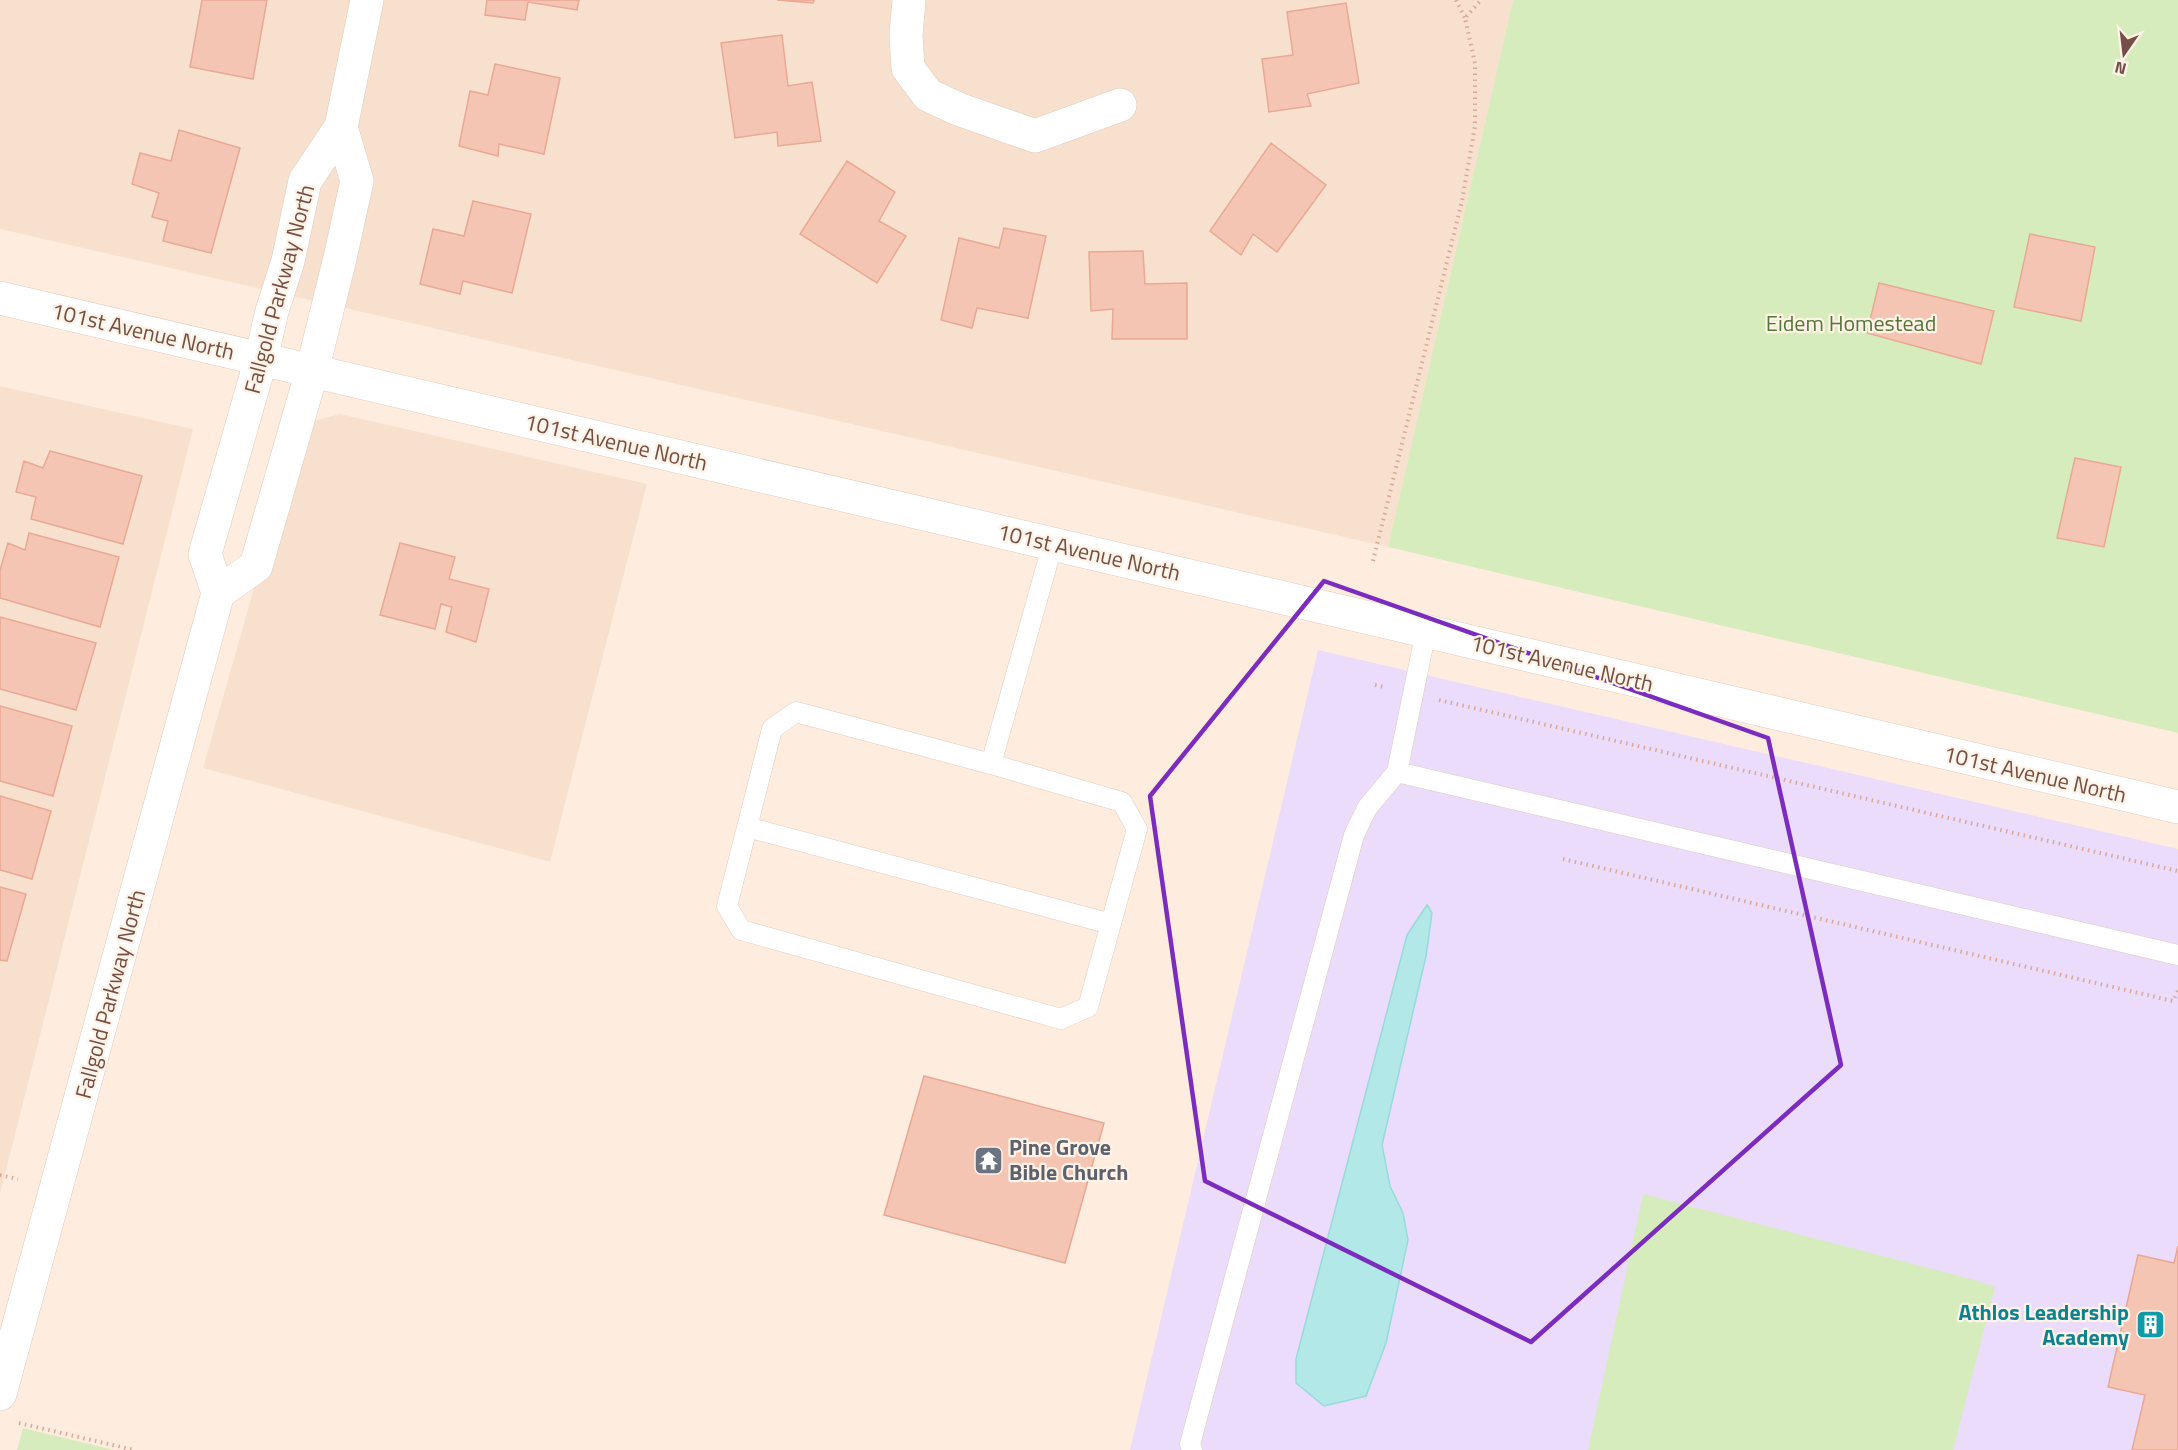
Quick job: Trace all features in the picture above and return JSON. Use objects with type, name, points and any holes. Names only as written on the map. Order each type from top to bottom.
[{"type":"street","points":[[218,593],[256,566],[312,371],[357,181],[341,127],[367,0]]},
{"type":"street","points":[[909,0],[906,35],[908,68],[928,95],[958,109],[1035,136],[1120,105]]},
{"type":"street","name":"Fallgold Parkway North","points":[[0,1394],[218,593],[206,554],[261,359],[272,311],[288,261],[305,181],[341,127]]},
{"type":"street","name":"101st Avenue North","points":[[0,298],[2178,807]]},
{"type":"lane","points":[[991,764],[1053,543]]},
{"type":"lane","points":[[1192,1450],[1190,1444],[1354,835],[1367,808],[1397,772],[1426,631]]},
{"type":"lane","points":[[796,712],[991,764],[1122,802],[1137,829],[1088,1007],[1061,1019],[741,930],[727,906],[747,826],[772,729],[796,712]]},
{"type":"lane","points":[[1397,772],[2178,955]]},
{"type":"lane","points":[[747,826],[1111,924]]},
{"type":"path","points":[[1372,561],[1462,201],[1475,126],[1475,63],[1465,18],[1456,0]]},
{"type":"path","points":[[1465,18],[1481,0]]},
{"type":"path","points":[[1375,685],[2178,871]]},
{"type":"path","points":[[1563,859],[2173,1001],[2178,991]]},
{"type":"path","points":[[0,1175],[18,1179]]},
{"type":"path","points":[[18,1423],[134,1450]]},
{"type":"highlighted area","points":[[1324,581],[1768,738],[1841,1065],[1531,1342],[1205,1181],[1150,796]]},
{"type":"shaded area","points":[[0,0],[1513,0],[1388,547],[0,229]]},
{"type":"shaded area","points":[[0,386],[193,429],[0,1194]]},
{"type":"shaded area","points":[[340,414],[647,484],[550,862],[203,768],[296,440],[313,421]]},
{"type":"shaded area","points":[[1318,650],[2178,849],[2178,1450],[1130,1450]]},
{"type":"green space","name":"Eidem Homestead","points":[[1513,0],[2178,0],[2178,733],[1388,547]]},
{"type":"green space","points":[[1643,1194],[1995,1287],[1953,1450],[1588,1450]]},
{"type":"green space","points":[[23,1428],[114,1450],[17,1450]]},
{"type":"water","points":[[1427,905],[1432,913],[1426,956],[1382,1145],[1390,1186],[1403,1213],[1408,1240],[1386,1343],[1366,1396],[1324,1406],[1296,1383],[1296,1359],[1407,935]]},
{"type":"building","points":[[202,0],[267,0],[253,79],[190,67]]},
{"type":"building","points":[[487,0],[579,0],[577,10],[528,2],[525,20],[485,15]]},
{"type":"building","points":[[777,0],[814,0],[813,3]]},
{"type":"building","points":[[1346,3],[1359,83],[1307,94],[1311,106],[1269,112],[1262,59],[1293,55],[1287,12]]},
{"type":"building","points":[[782,35],[788,86],[812,82],[821,141],[778,146],[777,132],[735,138],[721,43]]},
{"type":"building","points":[[495,64],[560,78],[544,154],[499,144],[498,156],[459,146],[470,91],[488,95]]},
{"type":"building","points":[[179,130],[240,148],[211,253],[163,241],[168,221],[152,217],[159,193],[132,184],[140,153],[171,161]]},
{"type":"building","points":[[1271,143],[1326,185],[1277,252],[1253,234],[1241,255],[1210,231]]},
{"type":"building","points":[[847,161],[895,192],[879,221],[906,236],[877,283],[800,234]]},
{"type":"building","points":[[473,201],[531,214],[512,293],[463,281],[460,294],[420,284],[433,229],[464,236]]},
{"type":"building","points":[[1004,228],[1046,236],[1028,318],[977,308],[972,328],[941,320],[959,238],[999,248]]},
{"type":"building","points":[[2030,234],[2095,247],[2081,321],[2014,307]]},
{"type":"building","points":[[1143,251],[1145,284],[1187,283],[1187,339],[1112,339],[1113,309],[1091,311],[1089,252]]},
{"type":"building","points":[[1879,283],[1994,311],[1981,364],[1867,333]]},
{"type":"building","points":[[50,451],[142,476],[123,544],[31,519],[36,497],[16,492],[24,461],[43,468]]},
{"type":"building","points":[[2075,458],[2121,467],[2104,547],[2057,538]]},
{"type":"building","points":[[29,533],[119,557],[100,627],[0,598],[0,570],[8,543],[25,550]]},
{"type":"building","points":[[400,543],[455,557],[449,579],[489,589],[476,642],[446,632],[452,607],[441,604],[435,629],[380,615]]},
{"type":"building","points":[[0,617],[96,643],[76,710],[0,689]]},
{"type":"building","points":[[0,706],[72,726],[53,796],[0,781]]},
{"type":"building","points":[[0,796],[51,811],[32,879],[0,870]]},
{"type":"building","points":[[0,887],[26,894],[7,961],[0,960]]},
{"type":"building","points":[[924,1076],[1104,1123],[1065,1263],[884,1215]]},
{"type":"building","name":"Athlos Leadership Academy","points":[[2178,1246],[2178,1450],[2132,1450],[2145,1395],[2108,1387],[2138,1255],[2174,1263]]},
{"type":"place","name":"Pine Grove Bible Church","points":[[988,1160]]},
{"type":"place","name":"Athlos Leadership Academy","points":[[2150,1325]]}]
